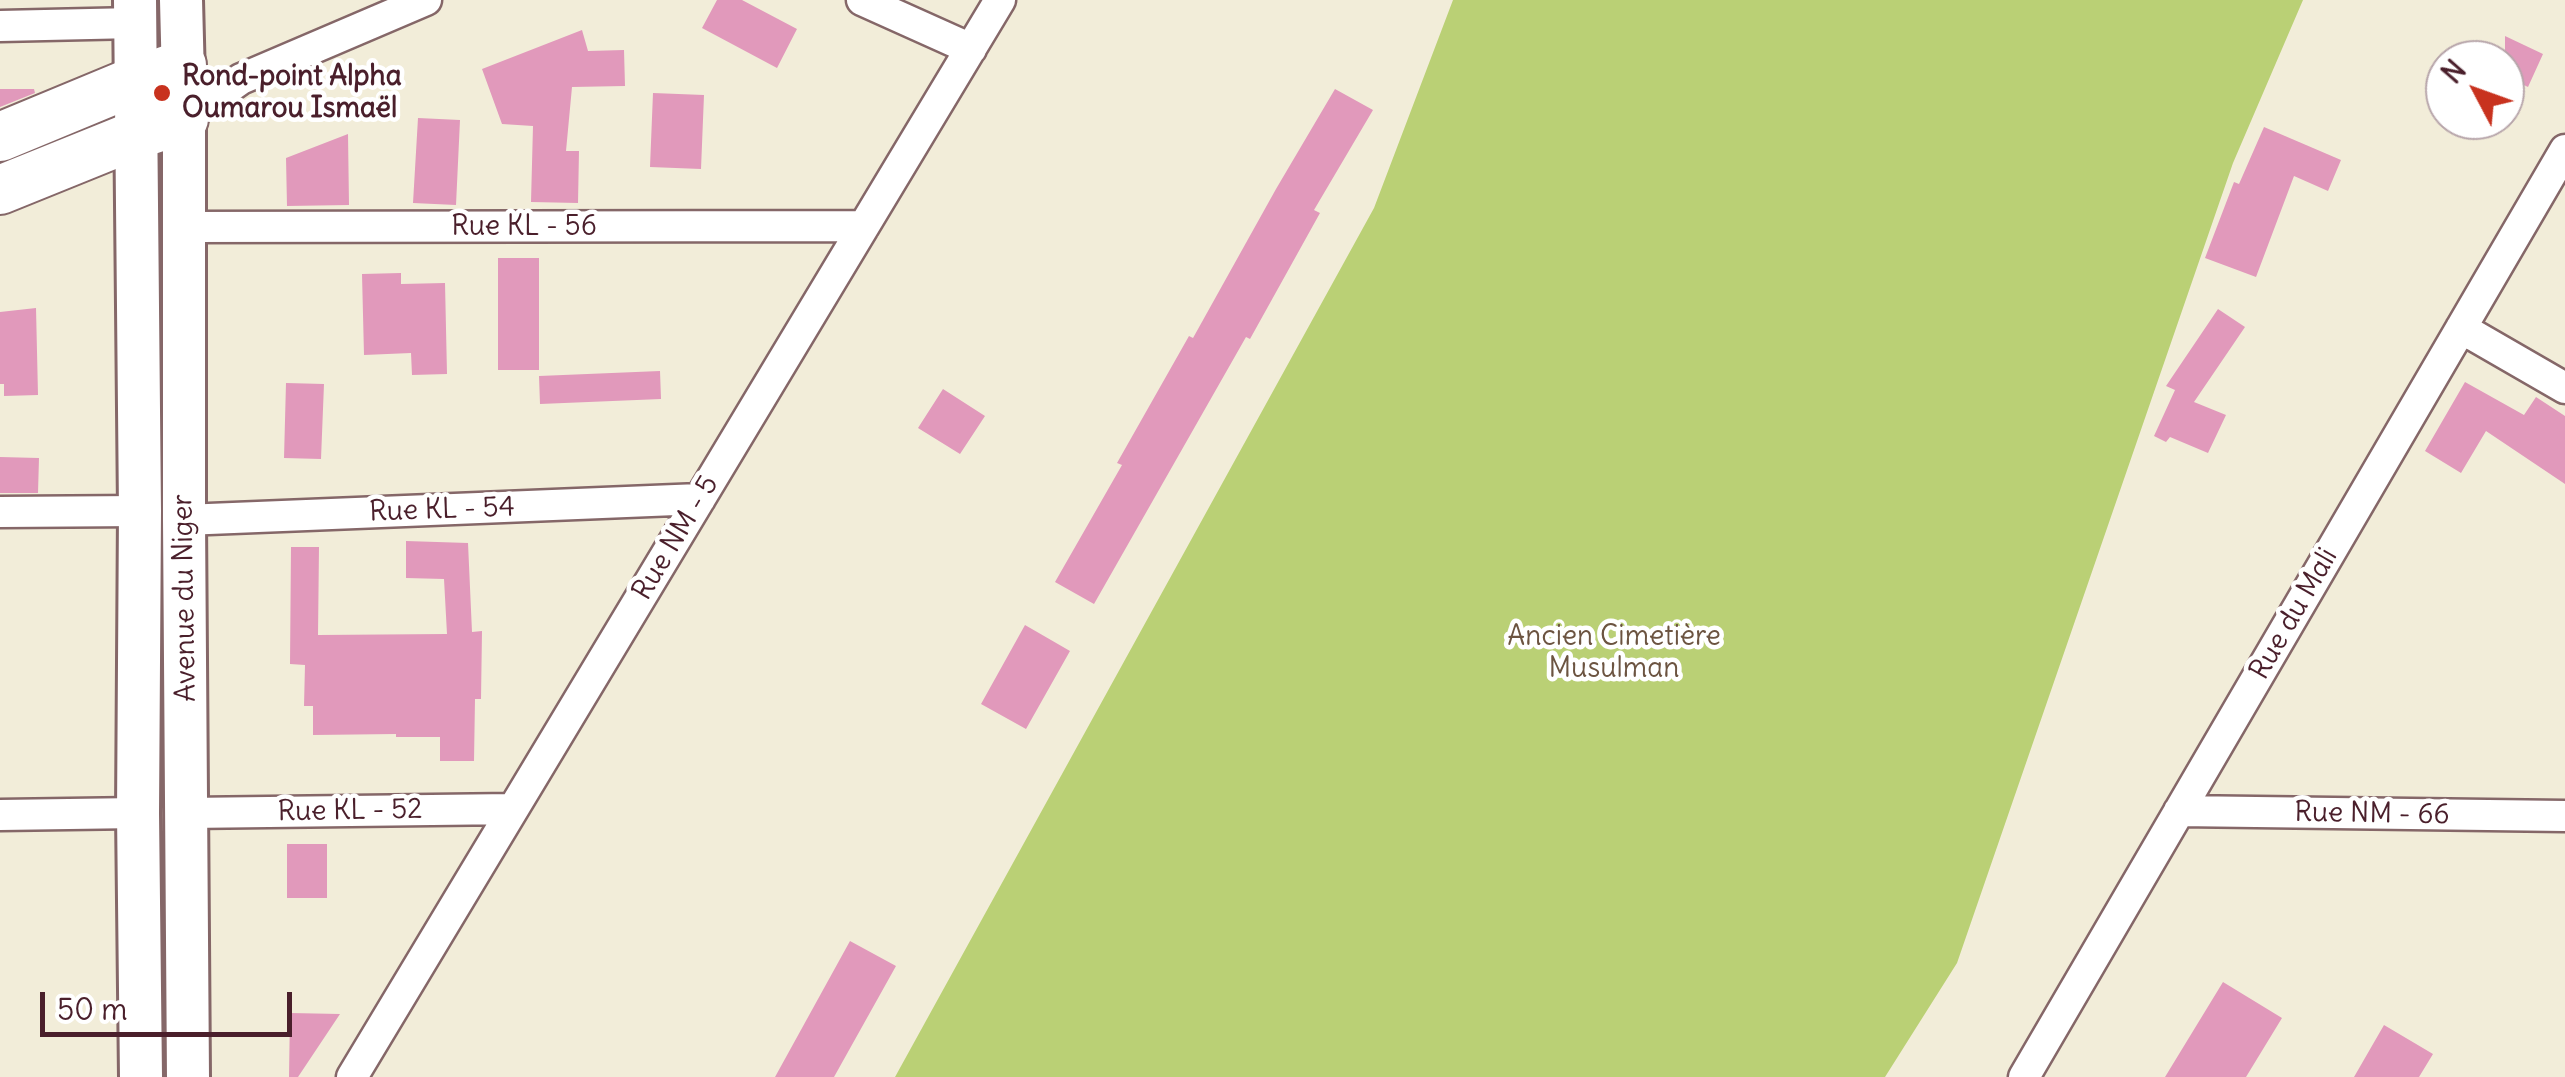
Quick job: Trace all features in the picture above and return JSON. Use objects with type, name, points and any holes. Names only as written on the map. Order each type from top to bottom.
[{"type":"main road","name":"Avenue du Niger","points":[[181,0],[188,1077]]},
{"type":"main road","name":"Avenue du Niger","points":[[135,12],[142,1077]]},
{"type":"main road","points":[[0,137],[182,65]]},
{"type":"main road","points":[[0,190],[184,119]]},
{"type":"street","points":[[184,119],[242,79],[426,0]]},
{"type":"street","points":[[862,0],[971,49]]},
{"type":"street","name":"Rue NM - 5","points":[[352,1077],[1000,0]]},
{"type":"street","points":[[0,26],[135,12]]},
{"type":"street","points":[[182,65],[242,79]]},
{"type":"street","name":"Rue du Mali","points":[[2024,1077],[2461,328],[2552,197],[2565,150]]},
{"type":"street","name":"Rue KL - 56","points":[[184,226],[864,226]]},
{"type":"street","points":[[2461,328],[2565,388]]},
{"type":"street","name":"Rue KL - 54","points":[[184,520],[700,499]]},
{"type":"street","points":[[0,512],[140,511]]},
{"type":"street","name":"Rue KL - 52","points":[[187,813],[514,809]]},
{"type":"street","name":"Rue NM - 66","points":[[2179,811],[2565,816]]},
{"type":"street","points":[[0,816],[138,813]]},
{"type":"green space","name":"Ancien Cimetière Musulman","points":[[1453,0],[2303,0],[2233,163],[1957,963],[1885,1077],[895,1077],[1374,208]]},
{"type":"building","points":[[717,0],[742,0],[797,29],[777,68],[702,28]]},
{"type":"building","points":[[582,30],[588,51],[624,50],[625,86],[572,87],[566,151],[579,151],[578,203],[531,202],[533,126],[502,124],[482,69]]},
{"type":"building","points":[[2525,45],[2543,54],[2528,87],[2525,86]]},
{"type":"building","points":[[0,89],[34,89],[35,93],[0,107]]},
{"type":"building","points":[[1335,89],[1373,110],[1314,210],[1320,213],[1250,339],[1246,337],[1094,604],[1055,582],[1189,336],[1193,338]]},
{"type":"building","points":[[653,93],[704,95],[701,169],[650,167]]},
{"type":"building","points":[[418,118],[460,120],[456,205],[413,203]]},
{"type":"building","points":[[2264,127],[2341,160],[2328,191],[2294,176],[2256,277],[2205,258],[2234,182],[2239,184]]},
{"type":"building","points":[[348,134],[349,205],[287,206],[286,158]]},
{"type":"building","points":[[498,258],[539,258],[539,370],[498,370]]},
{"type":"building","points":[[401,273],[401,284],[445,283],[447,374],[412,375],[411,353],[364,355],[362,274]]},
{"type":"building","points":[[36,308],[38,395],[4,396],[4,384],[0,384],[0,312]]},
{"type":"building","points":[[2218,309],[2245,327],[2194,402],[2226,415],[2208,453],[2170,437],[2166,442],[2154,436],[2175,390],[2166,386]]},
{"type":"building","points":[[660,371],[661,399],[540,404],[539,376]]},
{"type":"building","points":[[2465,382],[2524,415],[2536,397],[2565,416],[2565,484],[2486,431],[2461,473],[2425,451]]},
{"type":"building","points":[[286,383],[324,384],[321,459],[284,458]]},
{"type":"building","points":[[943,389],[985,416],[960,454],[918,428]]},
{"type":"building","points":[[0,457],[39,458],[38,493],[0,493]]},
{"type":"building","points":[[406,541],[468,543],[472,632],[482,631],[481,699],[475,699],[474,761],[440,761],[440,737],[313,735],[313,706],[304,706],[305,665],[290,664],[291,547],[319,547],[318,635],[447,634],[444,579],[406,578]]},
{"type":"building","points":[[1025,625],[1070,651],[1026,729],[981,704]]},
{"type":"building","points":[[287,844],[327,844],[327,898],[287,898]]},
{"type":"building","points":[[850,941],[896,966],[834,1077],[775,1077]]},
{"type":"building","points":[[2223,982],[2282,1018],[2246,1077],[2165,1077]]},
{"type":"building","points":[[290,1013],[340,1014],[298,1077],[289,1077]]},
{"type":"building","points":[[2384,1025],[2433,1054],[2419,1077],[2354,1077]]},
{"type":"place","name":"Rond-point Alpha Oumarou Ismaël","points":[[162,93]]}]
